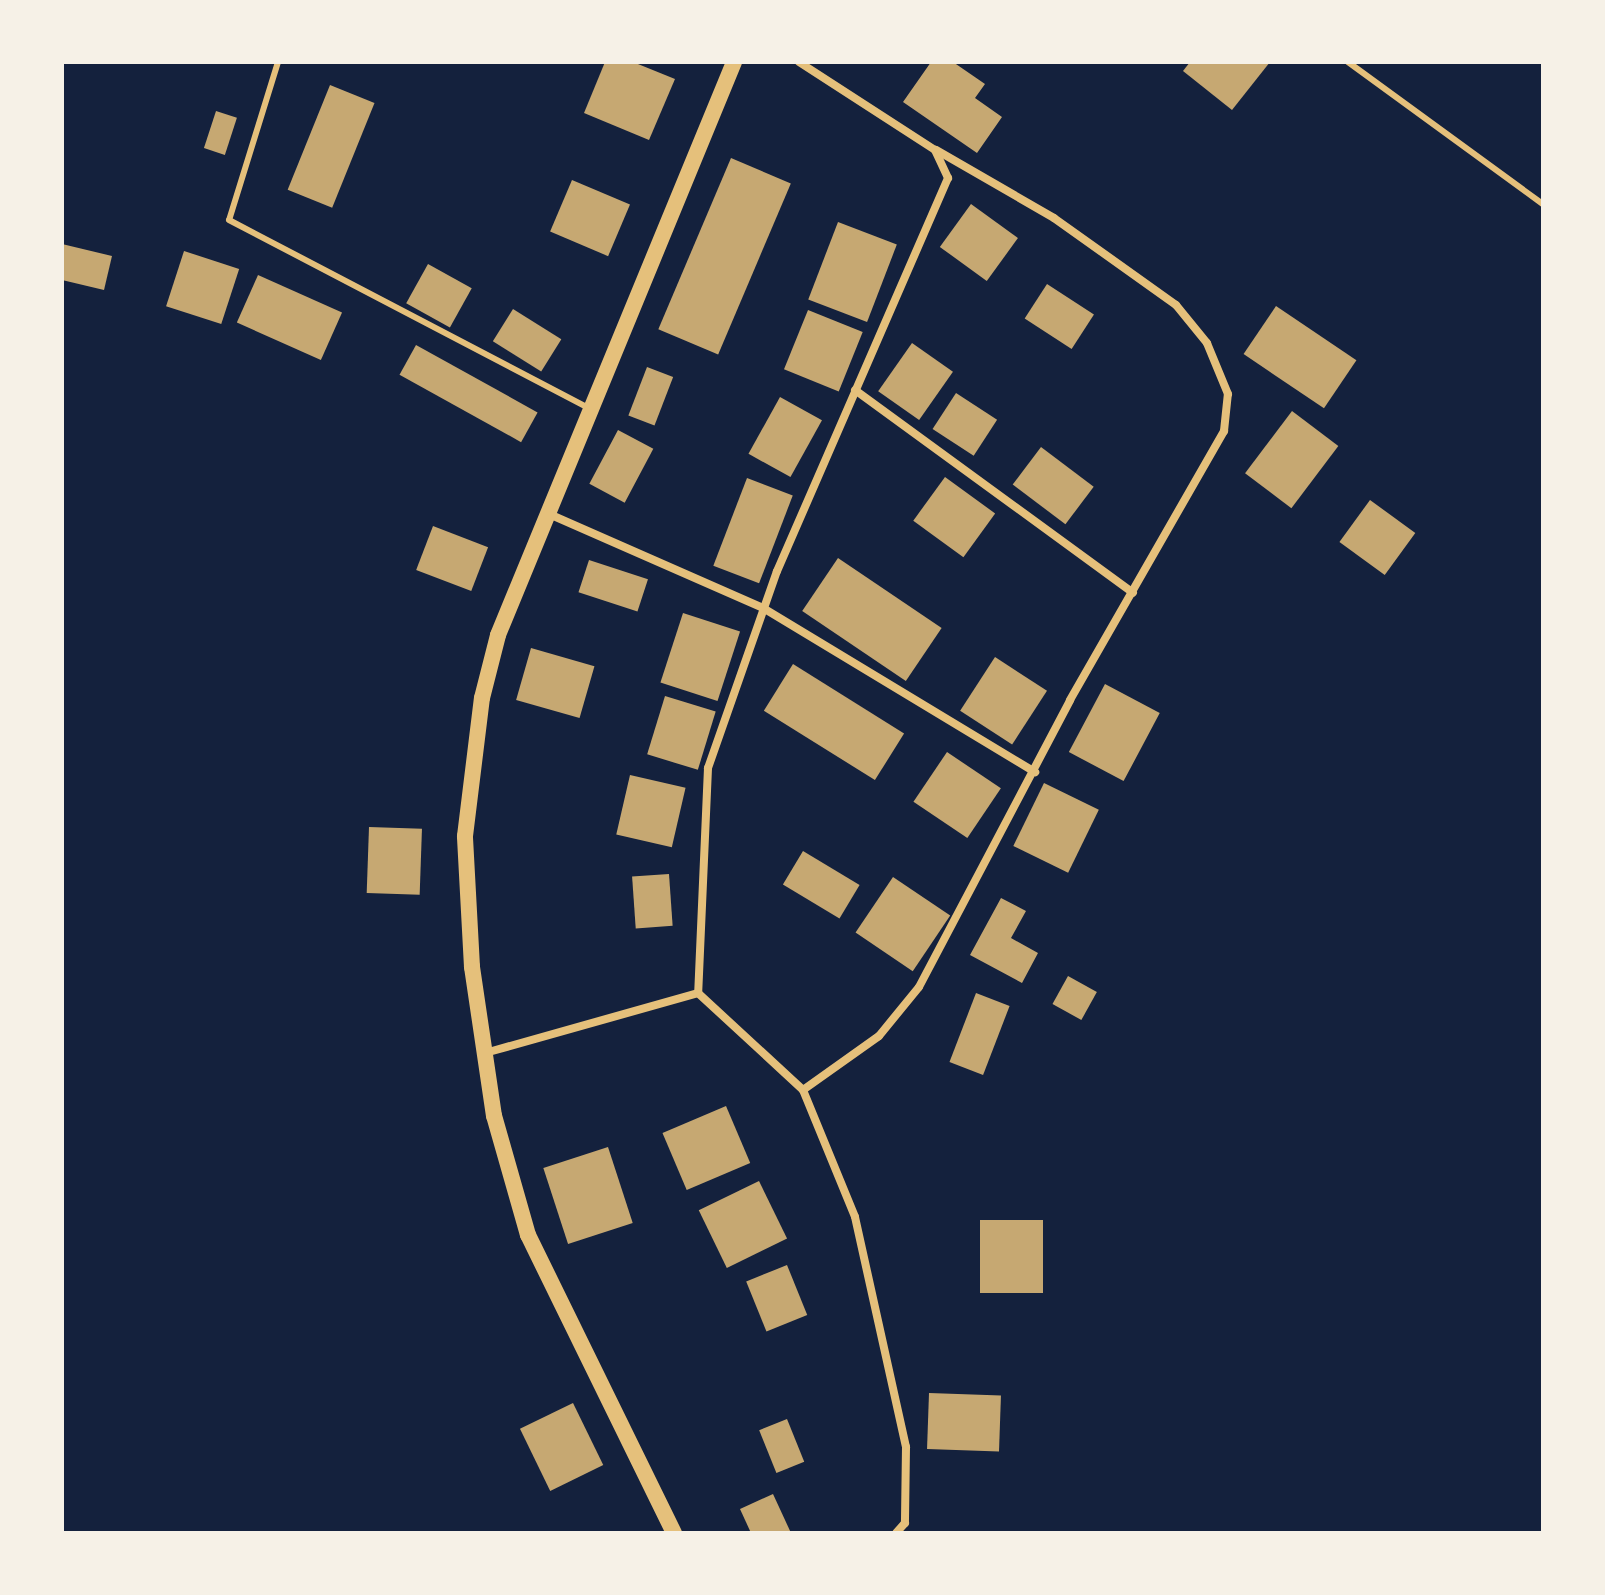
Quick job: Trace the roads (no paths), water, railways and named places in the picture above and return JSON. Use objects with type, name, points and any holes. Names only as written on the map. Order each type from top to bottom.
[{"type":"main road","points":[[674,1533],[528,1235],[494,1116],[472,967],[467,821],[482,698],[498,635],[734,62]]},
{"type":"street","points":[[799,62],[935,150],[1054,218],[1176,305],[1207,343],[1228,394],[1224,431],[919,987],[879,1036],[803,1090]]},
{"type":"street","points":[[896,1533],[905,1523],[906,1447],[855,1217],[803,1090],[698,993],[708,768],[763,608],[948,178],[935,150]]},
{"type":"street","points":[[855,390],[1133,593]]},
{"type":"street","points":[[549,514],[763,608],[1035,772]]},
{"type":"street","points":[[485,1053],[698,993]]},
{"type":"lane","points":[[278,62],[229,220],[592,410]]},
{"type":"lane","points":[[1348,62],[1543,204]]}]
